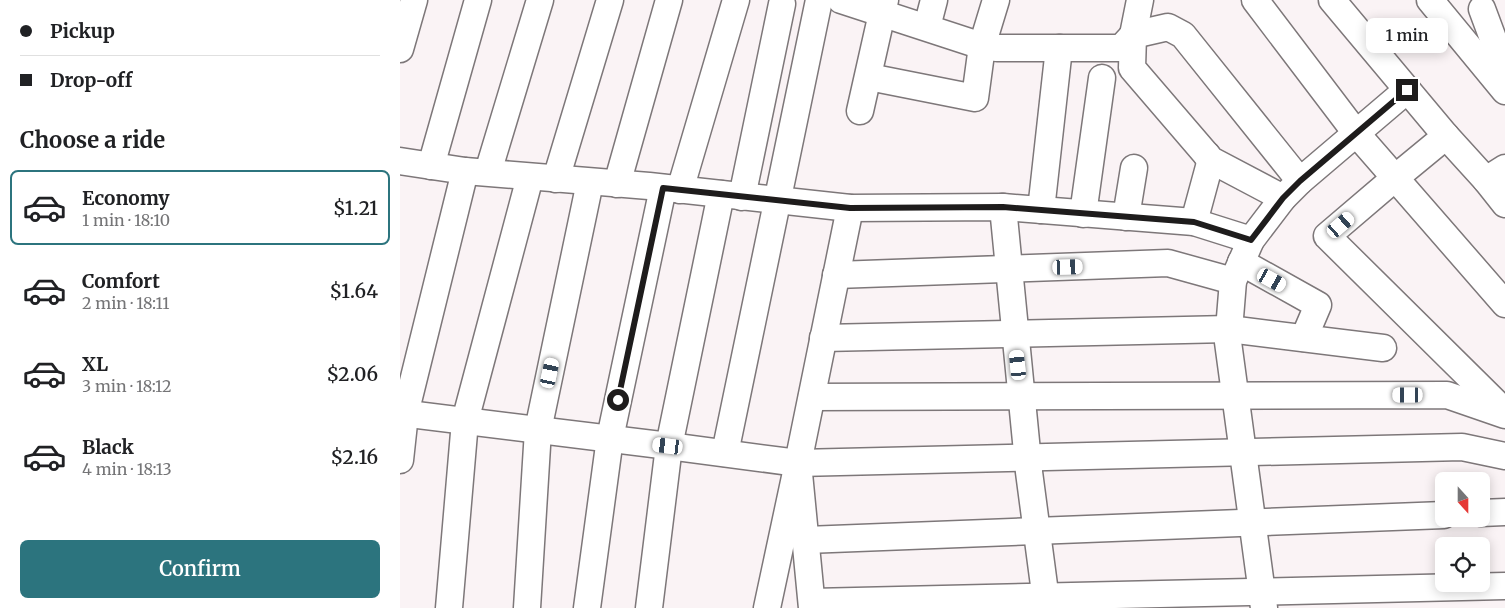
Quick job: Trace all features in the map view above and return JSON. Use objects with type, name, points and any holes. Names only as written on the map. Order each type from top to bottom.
[{"type":"street","points":[[400,49],[414,0]]},
{"type":"street","points":[[431,166],[478,0]]},
{"type":"street","points":[[400,460],[403,414],[477,172],[540,0]]},
{"type":"street","points":[[556,179],[610,0]]},
{"type":"street","points":[[617,184],[669,0]]},
{"type":"street","points":[[587,608],[610,438],[671,189],[736,0]]},
{"type":"street","points":[[725,453],[819,0]]},
{"type":"street","points":[[841,0],[884,7],[927,27],[982,46],[997,48],[1121,48],[1133,35],[1168,27],[1183,35],[1291,189]]},
{"type":"street","points":[[927,27],[934,0]]},
{"type":"street","points":[[869,77],[975,98],[982,46],[996,0]]},
{"type":"street","points":[[1140,0],[1133,35],[1132,68],[1211,160],[1291,189]]},
{"type":"street","points":[[1255,0],[1356,133],[1505,304]]},
{"type":"street","points":[[1332,0],[1446,136],[1495,174],[1505,204]]},
{"type":"street","points":[[1430,0],[1505,91]]},
{"type":"street","points":[[649,608],[668,446],[782,4]]},
{"type":"street","points":[[860,111],[884,7]]},
{"type":"street","points":[[1482,8],[1505,71]]},
{"type":"street","points":[[1041,210],[1059,48]]},
{"type":"street","points":[[1083,214],[1102,78]]},
{"type":"street","points":[[1263,600],[1228,342],[1242,261],[1291,189],[1407,90]]},
{"type":"street","points":[[1446,136],[1327,236],[1505,413]]},
{"type":"street","points":[[1194,222],[1210,163],[1207,155]]},
{"type":"street","points":[[401,164],[850,208],[1003,207],[1194,222],[1242,261],[1318,305],[1304,338]]},
{"type":"street","points":[[1126,217],[1134,168]]},
{"type":"street","points":[[449,608],[465,421],[530,177]]},
{"type":"street","points":[[527,608],[538,430],[590,182]]},
{"type":"street","points":[[1003,207],[1027,458],[1047,602]]},
{"type":"street","points":[[766,608],[812,397],[850,208]]},
{"type":"street","points":[[836,276],[1242,261]]},
{"type":"street","points":[[824,338],[1229,329],[1383,348]]},
{"type":"street","points":[[812,397],[1447,395],[1505,413]]},
{"type":"street","points":[[403,414],[610,438],[798,463],[1462,447],[1505,456]]},
{"type":"street","points":[[798,463],[812,605],[1263,600],[1505,586]]},
{"type":"street","points":[[1490,513],[1505,512]]},
{"type":"street","points":[[806,540],[1435,515]]},
{"type":"route","points":[[618,400],[663,188],[850,208],[1003,207],[1194,222],[1251,240],[1283,198],[1300,181],[1407,90]]}]
